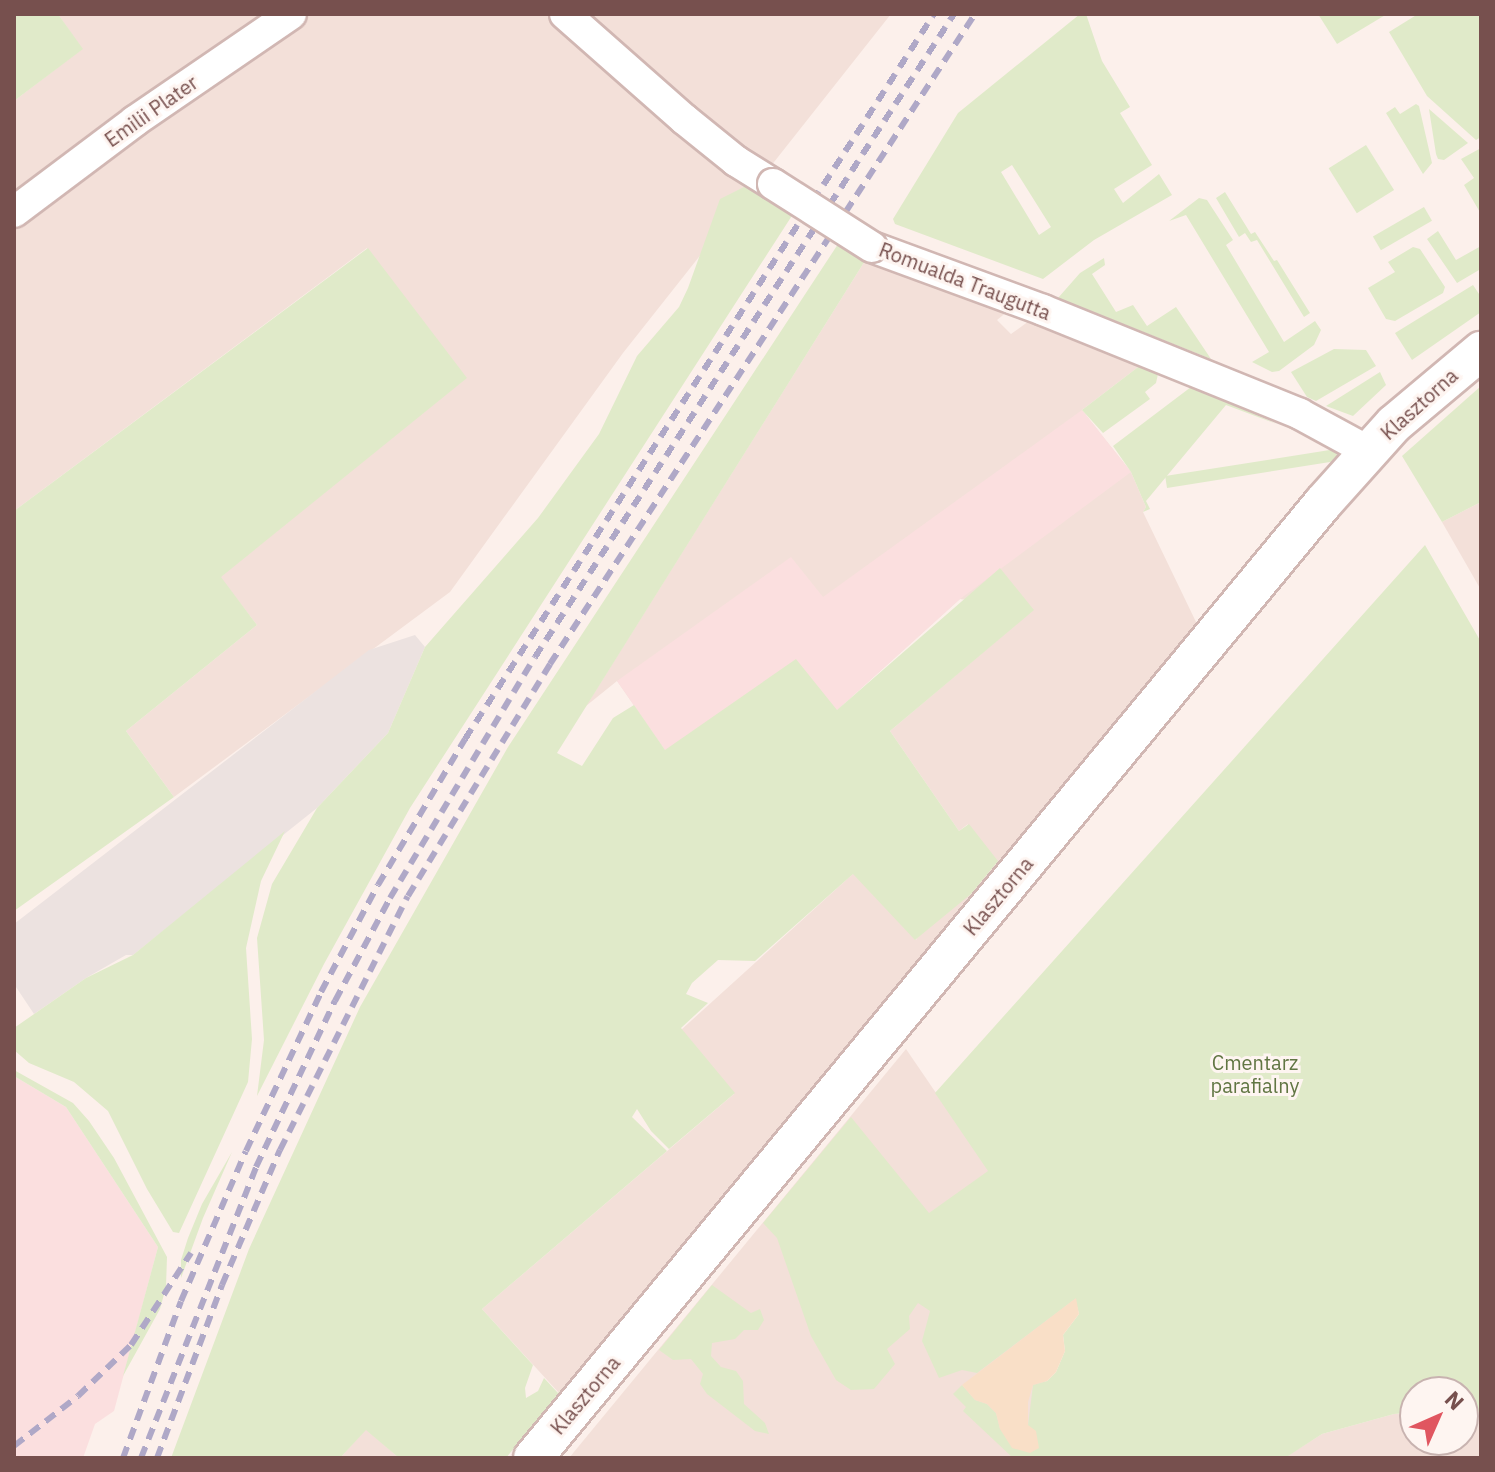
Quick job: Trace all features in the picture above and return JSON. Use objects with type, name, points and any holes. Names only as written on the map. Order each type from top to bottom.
[{"type":"street","name":"Emilii Plater","points":[[14,212],[135,121],[291,14]]},
{"type":"street","name":"Romualda Traugutta","points":[[565,14],[736,161],[872,247],[1043,310],[1300,414],[1368,451]]},
{"type":"street","name":"Klasztorna","points":[[533,1458],[1368,451],[1418,401],[1481,351]]},
{"type":"shaded area","points":[[58,14],[891,14],[623,353],[450,592],[174,797],[126,731],[257,625],[220,577],[466,378],[367,248],[14,511],[14,101],[82,49]]},
{"type":"shaded area","points":[[868,256],[1008,311],[997,320],[1011,334],[1029,321],[1142,364],[1082,410],[1131,472],[1146,507],[1143,512],[1197,624],[559,1393],[482,1309],[734,1094],[681,1030],[855,872],[916,940],[968,824],[959,831],[890,731],[1033,610],[960,599],[837,710],[665,750],[617,681],[586,706]]},
{"type":"shaded area","points":[[1082,410],[1131,472],[960,599],[837,710],[686,736],[665,750],[617,681],[791,557],[823,597]]},
{"type":"shaded area","points":[[1481,502],[1481,590],[1442,522]]},
{"type":"shaded area","points":[[415,635],[425,647],[388,733],[317,808],[133,955],[126,955],[86,978],[34,1014],[14,984],[14,924],[369,650]]},
{"type":"shaded area","points":[[906,1049],[1076,1298],[1017,1458],[569,1458]]},
{"type":"shaded area","points":[[14,1076],[66,1107],[158,1247],[114,1411],[95,1424],[83,1458],[14,1458]]},
{"type":"shaded area","points":[[1481,1412],[1481,1458],[1284,1458],[1322,1434],[1399,1414],[1399,1456],[1479,1456]]},
{"type":"shaded area","points":[[366,1429],[399,1458],[340,1458]]},
{"type":"green space","points":[[14,14],[58,14],[83,49],[14,101]]},
{"type":"green space","points":[[1080,14],[1086,14],[1102,61],[1130,107],[1120,113],[1152,165],[1114,189],[1123,203],[1159,174],[1172,195],[1094,240],[1043,279],[895,224],[893,219],[958,113]],"holes":[[[1012,165],[1051,227],[1039,235],[1001,172]]]},
{"type":"green space","points":[[1318,14],[1387,14],[1337,44]]},
{"type":"green space","points":[[1418,14],[1481,14],[1481,137],[1476,140],[1427,96],[1389,32]]},
{"type":"green space","points":[[1416,104],[1432,163],[1423,174],[1386,113],[1395,107],[1400,114]]},
{"type":"green space","points":[[1429,109],[1468,143],[1444,160],[1438,159],[1436,154]]},
{"type":"green space","points":[[1366,145],[1394,190],[1357,213],[1329,168]]},
{"type":"green space","points":[[1481,148],[1481,214],[1464,185],[1474,178],[1461,159]]},
{"type":"green space","points":[[752,183],[795,211],[410,808],[324,964],[257,1096],[264,1040],[257,938],[272,884],[317,808],[388,733],[425,647],[538,518],[599,434],[637,356],[679,307],[720,199]]},
{"type":"green space","points":[[1225,192],[1251,234],[1255,232],[1274,261],[1277,260],[1310,313],[1304,317],[1257,240],[1251,242],[1245,233],[1239,237],[1216,198]]},
{"type":"green space","points":[[1199,198],[1207,200],[1233,240],[1226,245],[1284,342],[1315,321],[1321,330],[1314,345],[1279,371],[1272,372],[1252,362],[1269,352],[1186,215],[1169,221]]},
{"type":"green space","points":[[1424,207],[1432,221],[1381,250],[1373,236]]},
{"type":"green space","points":[[1438,231],[1456,260],[1481,246],[1481,272],[1479,270],[1457,283],[1427,239]]},
{"type":"green space","points":[[842,238],[868,256],[557,753],[582,766],[613,718],[634,705],[665,750],[796,659],[837,710],[1000,568],[1034,610],[890,731],[959,831],[969,824],[998,861],[971,894],[915,940],[853,874],[755,961],[718,960],[692,983],[686,994],[708,1003],[681,1028],[735,1093],[669,1149],[651,1131],[637,1109],[632,1117],[667,1151],[482,1309],[533,1365],[525,1388],[526,1398],[538,1391],[544,1378],[558,1393],[566,1384],[506,1458],[399,1458],[366,1430],[340,1458],[171,1458],[249,1249],[360,1007],[508,747]]},
{"type":"green space","points":[[1413,247],[1420,249],[1445,287],[1443,293],[1395,321],[1386,319],[1368,288],[1395,272],[1388,262]]},
{"type":"green space","points":[[368,248],[467,378],[221,577],[257,625],[126,731],[174,797],[14,911],[14,511]]},
{"type":"green space","points":[[1104,258],[1105,265],[1092,274],[1116,312],[1133,305],[1147,326],[1176,307],[1211,359],[1058,298],[1080,273]]},
{"type":"green space","points":[[1473,285],[1481,297],[1481,312],[1412,360],[1395,333]]},
{"type":"green space","points":[[1334,349],[1366,350],[1376,366],[1316,401],[1307,397],[1291,372]]},
{"type":"green space","points":[[1142,364],[1158,374],[1156,383],[1145,392],[1150,399],[1103,433],[1082,410]]},
{"type":"green space","points":[[1380,372],[1386,385],[1353,416],[1326,406]]},
{"type":"green space","points":[[1481,386],[1481,502],[1442,522],[1402,456]]},
{"type":"green space","points":[[1191,387],[1277,424],[1226,405],[1146,501],[1150,509],[1143,512],[1146,507],[1131,472],[1113,446]]},
{"type":"green space","points":[[1336,449],[1338,461],[1167,488],[1165,476]]},
{"type":"green space","name":"Cmentarz parafialny","points":[[1425,545],[1481,642],[1481,1412],[1479,1376],[1399,1376],[1399,1414],[1322,1434],[1285,1458],[1013,1458],[963,1411],[966,1407],[953,1394],[962,1385],[975,1400],[987,1404],[996,1413],[1000,1429],[1028,1425],[1033,1385],[1047,1381],[1056,1372],[1065,1351],[1063,1335],[1079,1314],[1075,1299],[977,1373],[962,1370],[939,1378],[922,1341],[930,1311],[918,1303],[909,1316],[910,1329],[887,1349],[895,1364],[874,1389],[851,1390],[836,1380],[811,1336],[777,1238],[763,1223],[851,1117],[929,1213],[988,1171],[935,1093]]},
{"type":"green space","points":[[285,831],[261,881],[246,948],[252,1039],[248,1082],[179,1233],[173,1232],[147,1189],[108,1111],[74,1082],[29,1063],[14,1050],[14,1028],[86,978],[133,955]]},
{"type":"green space","points":[[14,1070],[73,1103],[89,1121],[114,1158],[167,1257],[166,1287],[160,1309],[123,1376],[158,1247],[66,1107],[14,1076]]},
{"type":"green space","points":[[232,1152],[181,1278],[181,1260],[188,1238],[202,1204]]},
{"type":"green space","points":[[712,1285],[751,1313],[760,1309],[764,1320],[758,1330],[744,1330],[735,1339],[712,1343],[711,1356],[721,1367],[736,1371],[743,1381],[744,1404],[765,1423],[769,1434],[755,1431],[707,1394],[700,1384],[703,1374],[691,1359],[673,1360],[659,1350]]},
{"type":"sand","points":[[1076,1298],[1079,1314],[1063,1335],[1065,1351],[1056,1372],[1047,1381],[1033,1385],[1028,1402],[1028,1425],[1036,1431],[1039,1448],[1030,1453],[1012,1448],[1000,1429],[996,1413],[987,1404],[975,1400],[962,1385]]},
{"type":"railway","points":[[123,1458],[181,1301],[246,1151],[321,992],[378,885],[465,739],[934,14]]},
{"type":"railway","points":[[141,1458],[256,1167],[335,1001],[390,898],[535,657],[954,14]]},
{"type":"railway","points":[[157,1458],[222,1285],[280,1150],[408,896],[550,664],[975,14]]},
{"type":"railway","points":[[14,1446],[78,1396],[131,1345],[191,1253]]}]
